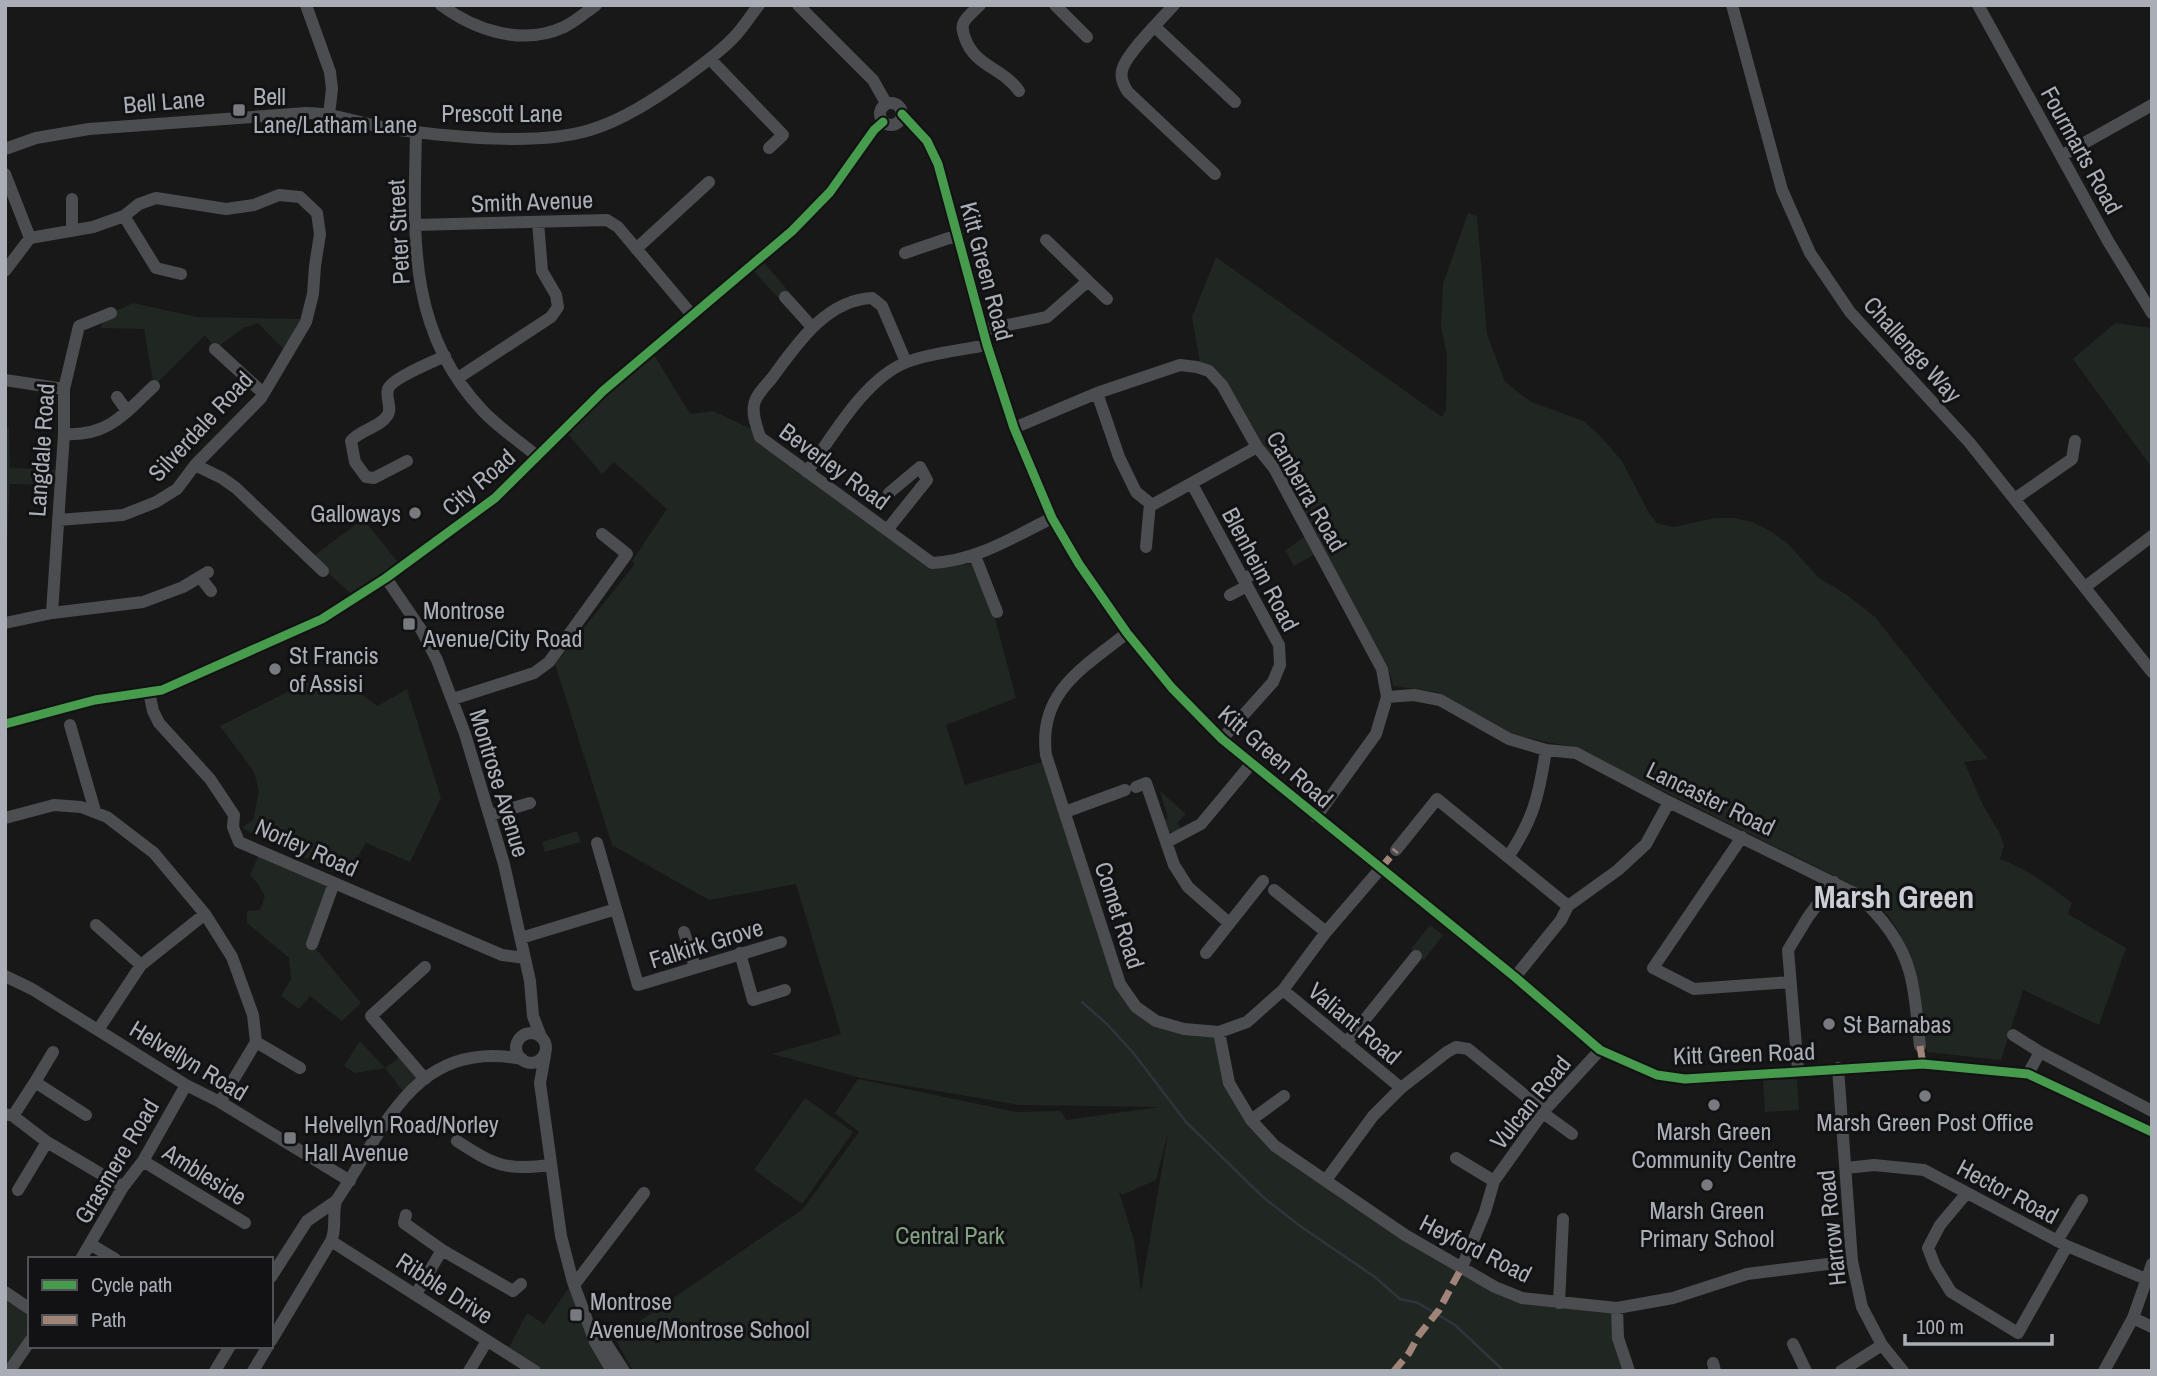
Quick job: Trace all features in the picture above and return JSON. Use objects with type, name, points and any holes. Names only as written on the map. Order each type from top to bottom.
[{"type":"street","points":[[306,5],[330,72],[332,89],[329,114]]},
{"type":"street","points":[[441,5],[455,16],[488,30],[522,36],[542,35],[566,26],[596,5]]},
{"type":"street","name":"Prescott Lane","points":[[329,114],[385,128],[416,132],[505,138],[577,134],[610,122],[639,107],[710,59],[736,35],[759,5]]},
{"type":"street","points":[[798,5],[873,80],[886,103]]},
{"type":"street","points":[[979,5],[959,20],[971,53],[977,60],[1006,77],[1019,91]]},
{"type":"street","points":[[1055,5],[1087,37]]},
{"type":"street","points":[[1174,5],[1124,65],[1123,82],[1128,92],[1215,174]]},
{"type":"street","name":"Challenge Way","points":[[1732,5],[1782,190],[1810,253],[1850,312],[1969,442],[2016,498],[2152,673]]},
{"type":"street","name":"Fourmarts Road","points":[[1978,5],[2141,298],[2152,313]]},
{"type":"street","points":[[1155,27],[1235,102]]},
{"type":"street","points":[[710,59],[783,135],[769,148]]},
{"type":"street","points":[[886,103],[897,105],[902,114],[900,121],[894,125],[883,122],[880,111],[886,103]]},
{"type":"street","points":[[2061,156],[2152,105]]},
{"type":"street","name":"Bell Lane","points":[[5,149],[36,138],[89,129],[293,113],[329,114]]},
{"type":"street","name":"Kitt Green Road","points":[[902,114],[922,134],[938,164],[987,345],[1014,428],[1052,518],[1079,564],[1127,633],[1172,688],[1251,764],[1515,977],[1600,1050],[1657,1075],[1685,1079],[1798,1070],[1923,1065],[2028,1074]]},
{"type":"street","name":"City Road","points":[[5,724],[95,700],[162,690],[322,619],[386,578],[481,509],[603,391],[813,211],[844,175],[874,130],[883,122]]},
{"type":"street","name":"Peter Street","points":[[416,132],[416,261],[433,330],[458,378],[482,410],[537,456]]},
{"type":"street","points":[[5,174],[30,238],[5,271]]},
{"type":"street","points":[[636,249],[709,182]]},
{"type":"street","name":"Silverdale Road","points":[[30,238],[93,228],[124,216],[139,204],[156,198],[226,209],[254,205],[279,195],[300,197],[317,212],[320,234],[313,294],[306,322],[263,393],[195,465],[177,489],[156,502],[123,515],[58,520]]},
{"type":"street","points":[[72,199],[72,231]]},
{"type":"street","points":[[124,216],[156,268],[181,274]]},
{"type":"street","name":"Smith Avenue","points":[[414,225],[607,220],[618,227],[692,315]]},
{"type":"street","points":[[458,378],[551,317],[558,307],[559,300],[542,271],[538,222]]},
{"type":"street","points":[[905,253],[958,235]]},
{"type":"street","points":[[1046,240],[1107,299]]},
{"type":"street","points":[[983,330],[1048,317],[1088,281]]},
{"type":"street","points":[[785,297],[812,327]]},
{"type":"street","name":"Beverley Road","points":[[906,362],[882,306],[872,298],[862,298],[842,307],[822,318],[801,338],[754,402],[754,420],[760,437],[932,563],[952,562],[975,556],[1052,518]]},
{"type":"street","name":"Langdale Road","points":[[52,614],[64,434],[64,388],[79,326],[111,313]]},
{"type":"street","points":[[807,472],[860,397],[906,362],[987,345]]},
{"type":"street","points":[[215,349],[263,393]]},
{"type":"street","points":[[408,461],[374,478],[366,477],[355,461],[351,441],[356,434],[386,419],[390,411],[386,393],[391,384],[445,356]]},
{"type":"street","name":"Canberra Road","points":[[1014,428],[1097,393],[1180,365],[1209,371],[1222,385],[1256,447],[1274,468],[1377,670],[1387,697],[1376,734],[1316,817]]},
{"type":"street","points":[[5,380],[64,388]]},
{"type":"street","points":[[64,434],[85,435],[113,423],[154,386]]},
{"type":"street","points":[[1097,393],[1119,457],[1136,492],[1152,505],[1256,447]]},
{"type":"street","points":[[117,397],[128,411]]},
{"type":"street","points":[[2016,498],[2072,459],[2075,441]]},
{"type":"street","points":[[195,465],[236,488],[319,567],[305,575]]},
{"type":"street","points":[[887,530],[927,480],[920,467],[889,493]]},
{"type":"street","name":"Blenheim Road","points":[[1192,484],[1279,645],[1280,665],[1273,682],[1222,739]]},
{"type":"street","points":[[1146,547],[1150,503]]},
{"type":"street","points":[[453,699],[534,673],[549,662],[627,554],[602,534]]},
{"type":"street","points":[[2085,587],[2152,536]]},
{"type":"street","points":[[975,556],[997,612]]},
{"type":"street","points":[[1230,595],[1258,572]]},
{"type":"street","points":[[5,624],[52,614],[143,602],[183,587],[204,574],[211,591]]},
{"type":"street","name":"Montrose Avenue","points":[[386,578],[422,631],[453,699],[490,815],[521,938],[533,1016],[541,1037]]},
{"type":"street","name":"Comet Road","points":[[1127,633],[1063,686],[1049,709],[1044,737],[1046,755],[1120,984],[1136,1007],[1156,1021],[1184,1029],[1219,1032],[1247,1022],[1283,990],[1326,932],[1381,868]]},
{"type":"street","name":"Norley Road","points":[[149,692],[159,723],[210,779],[234,815],[233,827],[239,842],[502,955],[525,958]]},
{"type":"street","name":"Lancaster Road","points":[[1387,697],[1414,695],[1440,700],[1509,739],[1546,750],[1576,753],[1669,803],[1856,894],[1874,909],[1888,928],[1909,969],[1920,1046]]},
{"type":"street","points":[[71,725],[95,811]]},
{"type":"street","points":[[1508,856],[1526,830],[1538,797],[1546,750]]},
{"type":"street","points":[[1167,842],[1201,824],[1251,764]]},
{"type":"street","points":[[1065,812],[1146,783],[1174,865],[1188,887],[1229,923]]},
{"type":"street","points":[[1396,850],[1437,799],[1567,906]]},
{"type":"street","points":[[490,815],[530,803]]},
{"type":"street","points":[[1515,977],[1561,920],[1567,906],[1618,870],[1646,844],[1669,803]]},
{"type":"street","points":[[5,818],[54,805],[95,811],[131,833],[154,853],[205,914],[232,957],[253,1015],[256,1042],[220,1102]]},
{"type":"street","points":[[1742,837],[1653,968],[1694,989],[1789,982]]},
{"type":"street","name":"Falkirk Grove","points":[[597,843],[638,985],[781,942]]},
{"type":"street","points":[[1798,1070],[1788,950],[1834,882]]},
{"type":"street","points":[[312,944],[334,883]]},
{"type":"street","points":[[1206,953],[1229,923],[1269,886],[1326,932]]},
{"type":"street","points":[[521,938],[616,909]]},
{"type":"street","points":[[98,1030],[141,965],[205,914]]},
{"type":"street","points":[[96,925],[141,965]]},
{"type":"street","points":[[684,932],[695,967]]},
{"type":"street","points":[[740,953],[753,1000],[785,989]]},
{"type":"street","points":[[1346,1043],[1416,956]]},
{"type":"street","points":[[425,967],[371,1016],[425,1079]]},
{"type":"street","name":"Helvellyn Road","points":[[6,976],[32,989],[186,1085],[220,1102],[350,1181]]},
{"type":"street","name":"Valiant Road","points":[[1283,990],[1401,1088]]},
{"type":"street","points":[[533,1016],[517,1048],[540,1083]]},
{"type":"street","name":"Heyford Road","points":[[1219,1032],[1229,1083],[1251,1120],[1275,1146],[1405,1235],[1495,1287],[1522,1298],[1617,1308],[1673,1298],[1747,1274],[1852,1261]]},
{"type":"street","points":[[496,1054],[532,1034],[541,1037],[546,1045],[540,1083],[561,1236],[574,1285],[595,1342],[612,1371]]},
{"type":"street","points":[[2013,1035],[2152,1111]]},
{"type":"street","points":[[256,1042],[300,1068]]},
{"type":"street","points":[[1326,1180],[1373,1116],[1401,1088],[1456,1047],[1468,1049],[1572,1134]]},
{"type":"street","name":"Vulcan Road","points":[[1462,1267],[1485,1212],[1494,1181],[1544,1112],[1600,1050]]},
{"type":"street","points":[[53,1052],[9,1115],[47,1142],[122,1187]]},
{"type":"street","points":[[2040,1052],[2028,1074],[2152,1132]]},
{"type":"street","points":[[273,1274],[307,1221],[336,1201],[405,1095],[425,1079],[473,1057],[496,1054],[533,1063],[545,1055]]},
{"type":"street","name":"Harrow Road","points":[[1838,1068],[1852,1261],[1861,1307],[1882,1345],[1903,1371]]},
{"type":"street","points":[[34,1082],[86,1115]]},
{"type":"street","name":"Grasmere Road","points":[[82,1257],[186,1085]]},
{"type":"street","points":[[1251,1120],[1284,1096]]},
{"type":"street","points":[[457,1141],[498,1165],[516,1169],[550,1166]]},
{"type":"street","points":[[18,1190],[47,1142]]},
{"type":"street","name":"Vulcan Road","points":[[1457,1158],[1494,1181]]},
{"type":"street","name":"Ambleside","points":[[143,1160],[245,1223]]},
{"type":"street","name":"Hector Road","points":[[1846,1168],[1882,1166],[1924,1171],[2062,1243],[2146,1279]]},
{"type":"street","points":[[574,1285],[644,1193]]},
{"type":"street","points":[[1966,1194],[1940,1225],[1928,1248],[1935,1266],[1951,1292],[2018,1333],[2082,1200]]},
{"type":"street","points":[[273,1338],[334,1235],[336,1201]]},
{"type":"street","points":[[319,1213],[325,1214],[333,1222]]},
{"type":"street","points":[[406,1215],[404,1223],[442,1250],[513,1291],[521,1284]]},
{"type":"street","points":[[1559,1303],[1563,1219]]},
{"type":"street","name":"Ribble Drive","points":[[331,1241],[535,1371]]},
{"type":"street","points":[[90,1244],[112,1257]]},
{"type":"street","points":[[416,1294],[442,1250]]},
{"type":"street","points":[[2104,1371],[2133,1318],[2152,1264]]},
{"type":"street","points":[[5,1292],[28,1308]]},
{"type":"street","points":[[1617,1308],[1618,1338],[1629,1371]]},
{"type":"street","points":[[2133,1318],[2152,1327]]},
{"type":"street","points":[[589,1324],[603,1337],[624,1371]]},
{"type":"street","points":[[469,1371],[487,1341]]},
{"type":"street","points":[[5,1367],[11,1371],[28,1344]]},
{"type":"street","points":[[1793,1344],[1806,1371]]},
{"type":"street","points":[[1841,1371],[1882,1345]]},
{"type":"street","points":[[215,1371],[229,1348]]},
{"type":"street","points":[[257,1369],[267,1348]]},
{"type":"green space","points":[[1468,213],[1477,216],[1487,334],[1505,382],[1531,402],[1584,421],[1622,461],[1657,523],[1674,527],[1715,518],[1734,518],[1753,522],[1788,544],[1818,577],[1875,617],[1988,759],[1964,762],[1983,805],[2000,834],[2004,846],[2000,859],[2046,884],[2072,903],[2068,914],[2126,948],[2099,1025],[2023,990],[2001,1060],[1927,1052],[1919,993],[1909,955],[1891,920],[1878,905],[1853,885],[1576,748],[1510,734],[1437,692],[1393,686],[1388,666],[1319,552],[1294,566],[1285,550],[1308,535],[1225,391],[1201,368],[1192,317],[1216,257],[1442,417],[1446,409],[1447,356],[1441,326],[1443,284]]},
{"type":"green space","points":[[760,258],[790,293],[781,301],[750,267]]},
{"type":"green space","points":[[133,303],[197,317],[307,319],[288,354],[258,323],[243,328],[215,349],[205,335],[154,386],[144,329],[101,328],[104,317]]},
{"type":"green space","points":[[2115,323],[2152,328],[2152,468],[2073,359]]},
{"type":"green space","name":"Central Park","points":[[651,350],[690,414],[713,411],[758,432],[925,565],[974,564],[995,618],[1016,698],[946,725],[965,785],[1048,760],[1120,984],[1156,1021],[1219,1032],[1229,1083],[1275,1146],[1462,1267],[1522,1298],[1617,1308],[1629,1371],[633,1371],[615,1338],[803,1209],[859,1132],[835,1113],[858,1079],[1016,1112],[1061,1111],[1066,1120],[1159,1107],[1019,1105],[861,1078],[772,1054],[841,1034],[796,884],[709,900],[612,845],[555,664],[635,564],[632,561],[667,509],[614,462],[602,474],[567,433]],"holes":[[[1168,1133],[1141,1291],[1134,1240],[1119,1192],[1122,1195],[1156,1180]]]},
{"type":"green space","points":[[5,427],[9,427],[10,468],[61,470],[60,485],[10,484],[5,581]]},
{"type":"green space","points":[[363,519],[401,566],[356,598],[311,558]]},
{"type":"green space","points":[[309,681],[313,691],[347,684],[378,706],[407,689],[441,798],[410,862],[366,843],[346,877],[242,828],[253,820],[259,791],[254,772],[220,726]]},
{"type":"green space","points":[[1160,791],[1186,814],[1177,823],[1182,829],[1174,833],[1168,831],[1164,820],[1168,818]]},
{"type":"green space","points":[[577,831],[581,842],[545,852],[542,842]]},
{"type":"green space","points":[[260,852],[334,883],[312,944],[361,1003],[342,1021],[310,996],[299,1009],[281,996],[291,979],[289,958],[247,923],[247,911],[260,910],[265,896],[250,875]]},
{"type":"green space","points":[[1430,925],[1443,935],[1424,960],[1411,949]]},
{"type":"green space","points":[[360,1041],[385,1068],[355,1073],[344,1066]]},
{"type":"green space","points":[[404,1054],[425,1079],[406,1095],[385,1068]]},
{"type":"green space","points":[[1797,1079],[1799,1110],[1765,1112],[1763,1080]]},
{"type":"green space","points":[[805,1098],[853,1132],[802,1204],[754,1170]]},
{"type":"green space","points":[[570,1286],[610,1371],[534,1371],[506,1353],[527,1313],[544,1324]]},
{"type":"green space","points":[[5,1292],[28,1308],[28,1340],[5,1371]]},
{"type":"waterway","points":[[1082,1002],[1107,1024],[1135,1055],[1186,1122],[1263,1197],[1375,1277],[1400,1299],[1418,1303],[1455,1325],[1504,1371]]},
{"type":"marked path","points":[[1381,868],[1396,850]]},
{"type":"marked path","points":[[1920,1046],[1923,1064]]},
{"type":"marked path","points":[[1394,1371],[1439,1310],[1462,1267]]},
{"type":"cycle path","points":[[902,114],[927,141],[938,164],[987,345],[1014,428],[1052,518],[1079,564],[1127,633],[1172,688],[1222,739],[1515,977],[1600,1050],[1657,1075],[1685,1079],[1923,1064],[2028,1074],[2152,1132]]},
{"type":"cycle path","points":[[5,724],[95,700],[162,690],[322,619],[386,578],[495,498],[603,391],[792,231],[830,192],[874,130],[883,122]]},
{"type":"place","name":"Bell Lane/Latham Lane","points":[[239,110]]},
{"type":"place","name":"Galloways","points":[[415,513]]},
{"type":"place","name":"Montrose Avenue/City Road","points":[[409,624]]},
{"type":"place","name":"St Francis of Assisi","points":[[275,669]]},
{"type":"place","name":"St Barnabas","points":[[1829,1024]]},
{"type":"place","name":"Marsh Green Post Office","points":[[1925,1096]]},
{"type":"place","name":"Marsh Green Community Centre","points":[[1714,1105]]},
{"type":"place","name":"Helvellyn Road/Norley Hall Avenue","points":[[290,1138]]},
{"type":"place","name":"Marsh Green Primary School","points":[[1707,1185]]},
{"type":"place","name":"Montrose Avenue/Montrose School","points":[[576,1315]]},
{"type":"district","name":"Marsh Green","points":[[1894,896]]}]
